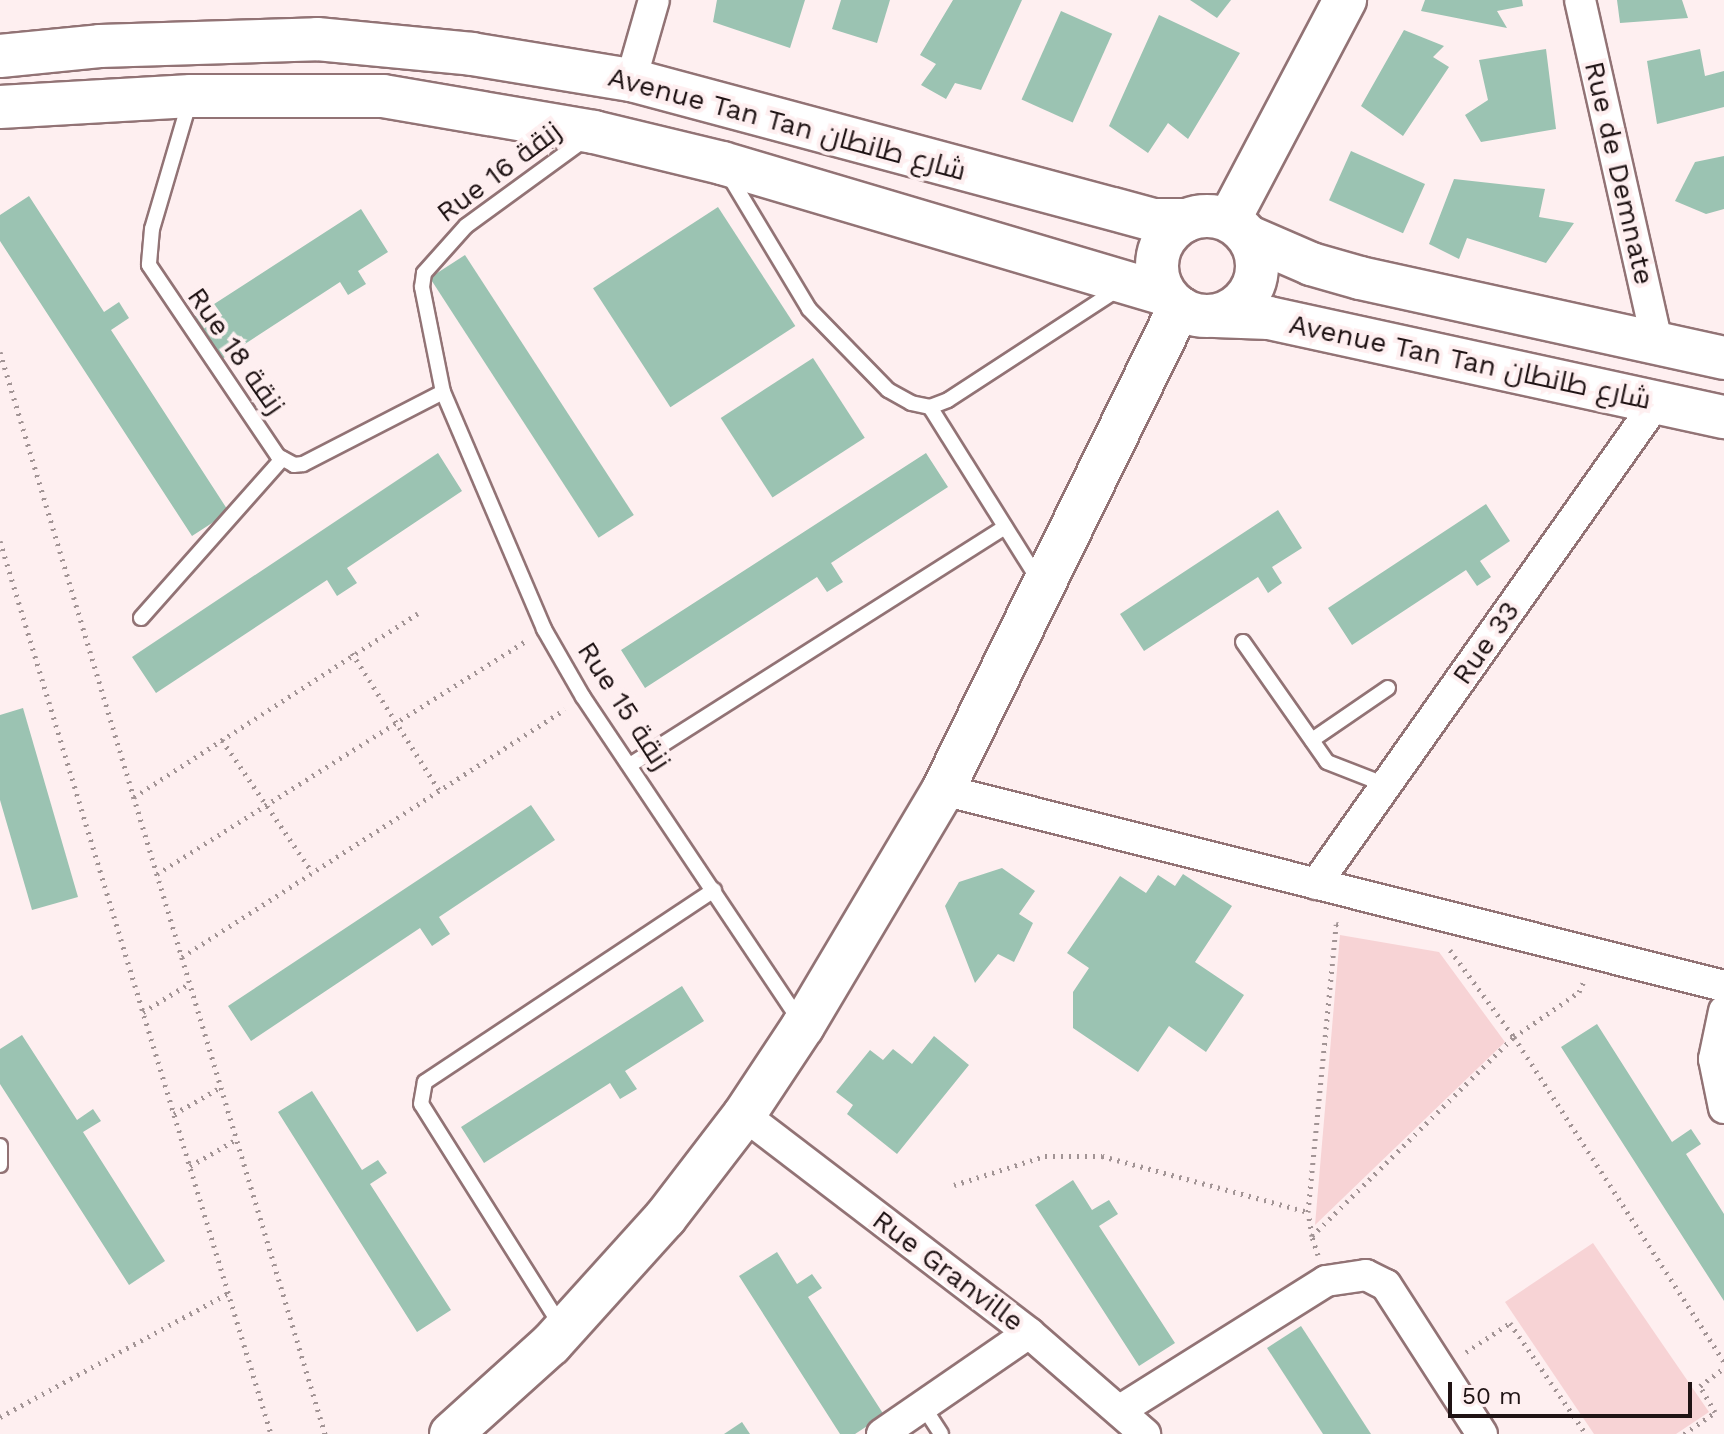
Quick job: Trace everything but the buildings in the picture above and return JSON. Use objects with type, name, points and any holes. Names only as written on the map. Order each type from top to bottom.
[{"type":"main road","points":[[1172,300],[1232,310],[1254,285],[1258,269],[1239,228],[1345,0]]},
{"type":"main road","name":"Avenue Tan Tan شارع طانطان","points":[[0,56],[115,46],[317,39],[472,54],[631,80],[1154,220],[1187,220]]},
{"type":"main road","name":"Avenue Tan Tan شارع طانطان","points":[[0,107],[191,96],[383,96],[594,132],[722,163],[1172,300],[1269,318],[1724,417]]},
{"type":"main road","points":[[451,1434],[564,1331],[665,1218],[744,1115],[803,1026],[943,790],[1044,589],[1172,300],[1157,260],[1172,229],[1187,220],[1239,228]]},
{"type":"main road","name":"Avenue Tan Tan شارع طانطان","points":[[1239,228],[1348,274],[1724,358]]},
{"type":"street","points":[[631,80],[654,0]]},
{"type":"street","name":"Rue de Demnate","points":[[1580,0],[1658,345]]},
{"type":"street","name":"Rue 33","points":[[1316,884],[1656,403]]},
{"type":"street","points":[[943,790],[1724,986]]},
{"type":"street","points":[[1724,1011],[1714,1059],[1724,1108]]},
{"type":"street","name":"Rue Granville","points":[[744,1115],[1029,1333],[1122,1409],[1145,1434]]},
{"type":"street","points":[[1122,1409],[1326,1281],[1350,1275],[1376,1277],[1482,1434]]},
{"type":"street","points":[[882,1434],[1029,1333]]},
{"type":"lane","name":"Rue 18 زنقة","points":[[191,96],[152,229],[149,265],[282,459],[303,464],[443,392]]},
{"type":"lane","name":"Rue 16 زنقة","points":[[443,392],[422,287],[432,260],[466,226],[594,132]]},
{"type":"lane","points":[[722,163],[809,309],[888,390],[930,407],[1044,589]]},
{"type":"lane","points":[[930,407],[1172,300]]},
{"type":"lane","name":"Rue 15 زنقة","points":[[443,392],[544,629],[583,697],[803,1026]]},
{"type":"lane","points":[[141,618],[282,459]]},
{"type":"lane","points":[[630,765],[1005,527]]},
{"type":"lane","points":[[1243,642],[1333,767],[1386,785]]},
{"type":"lane","points":[[1312,740],[1388,688]]},
{"type":"lane","points":[[564,1331],[421,1104],[425,1082],[714,890]]},
{"type":"lane","points":[[0,1146],[0,1165]]},
{"type":"lane","points":[[923,1406],[941,1434]]},
{"type":"path","points":[[0,352],[325,1434]]},
{"type":"path","points":[[0,541],[271,1434]]},
{"type":"path","points":[[134,797],[418,613]]},
{"type":"path","points":[[157,874],[544,629]]},
{"type":"path","points":[[352,653],[439,790]]},
{"type":"path","points":[[182,957],[583,697]]},
{"type":"path","points":[[222,740],[263,807],[312,872]]},
{"type":"path","points":[[1326,1281],[1308,1212],[1336,924],[1351,927]]},
{"type":"path","points":[[1442,944],[1458,956],[1514,1037],[1724,1362]]},
{"type":"path","points":[[1312,1236],[1514,1037],[1579,992],[1594,954]]},
{"type":"path","points":[[143,1013],[190,983]]},
{"type":"path","points":[[174,1114],[221,1087]]},
{"type":"path","points":[[190,1166],[237,1139]]},
{"type":"path","points":[[954,1185],[1045,1156],[1102,1156],[1308,1212]]},
{"type":"path","points":[[0,1417],[228,1293]]},
{"type":"path","points":[[1440,1369],[1510,1323],[1586,1434]]},
{"type":"path","points":[[1684,1434],[1715,1412],[1700,1386],[1724,1368]]},
{"type":"shaded area","points":[[1340,935],[1439,952],[1505,1042],[1315,1225]]},
{"type":"shaded area","points":[[1593,1243],[1709,1412],[1676,1434],[1594,1434],[1505,1302]]}]
